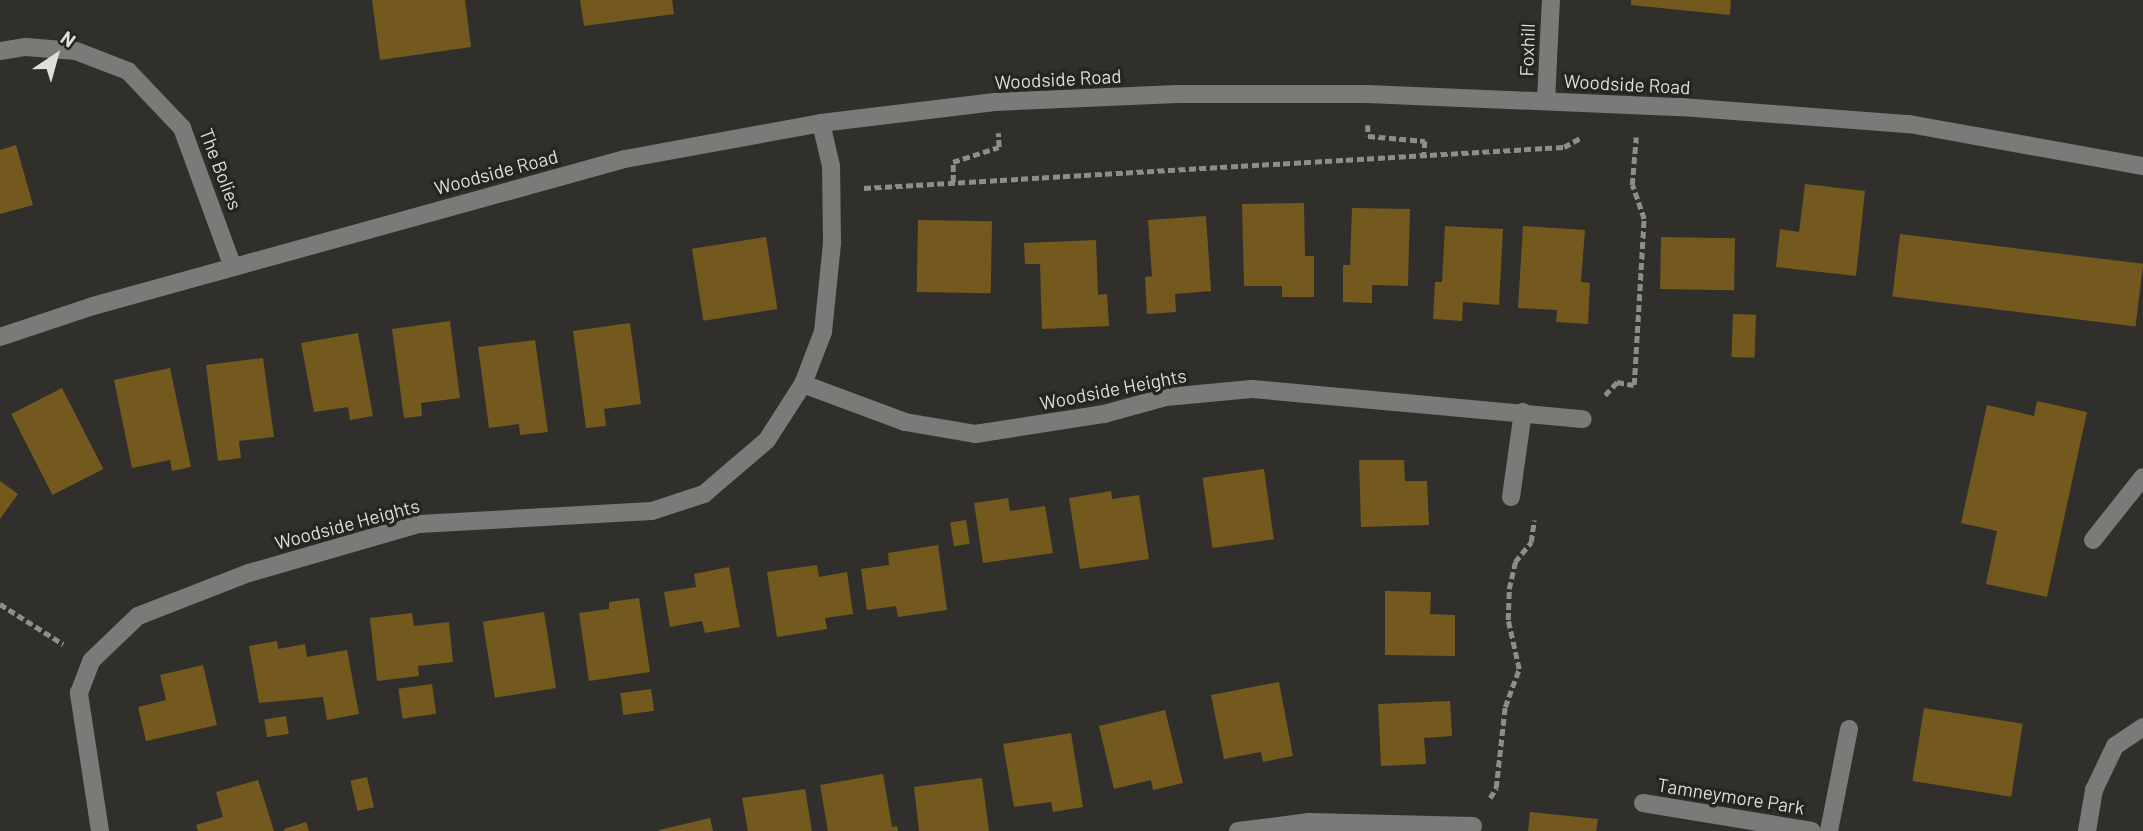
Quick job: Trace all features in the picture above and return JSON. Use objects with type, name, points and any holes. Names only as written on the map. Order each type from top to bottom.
[{"type":"street","name":"Foxhill","points":[[1546,100],[1551,0]]},
{"type":"street","name":"The Bolies","points":[[0,51],[26,47],[76,51],[128,71],[182,128],[233,267]]},
{"type":"street","name":"Woodside Road","points":[[0,337],[233,267],[625,159],[821,123],[995,102],[1177,94],[1546,100],[1909,124],[2143,166]]},
{"type":"street","name":"Woodside Heights","points":[[100,831],[79,693],[91,661],[138,616],[248,573],[419,524],[652,511],[704,494],[767,440],[803,384],[823,332],[832,243],[831,190],[821,123]]},
{"type":"street","name":"Woodside Heights","points":[[803,384],[905,422],[975,434],[1104,414],[1166,397],[1252,389],[1583,419]]},
{"type":"street","points":[[1511,497],[1523,412]]},
{"type":"street","points":[[2093,540],[2143,477]]},
{"type":"street","points":[[2087,831],[2094,790],[2115,746],[2143,727]]},
{"type":"street","name":"Tamneymore Park","points":[[1829,831],[1849,729]]},
{"type":"street","name":"Tamneymore Park","points":[[1643,803],[1812,831]]},
{"type":"street","points":[[1238,831],[1309,822],[1415,828],[1473,826]]},
{"type":"path","points":[[953,182],[953,162],[999,147],[995,102]]},
{"type":"path","points":[[1634,385],[1644,219],[1632,185],[1639,106]]},
{"type":"path","points":[[831,190],[1564,147],[1585,135]]},
{"type":"path","points":[[1473,826],[1496,788],[1505,707],[1519,669],[1508,620],[1509,589],[1515,562],[1531,542],[1536,522],[1511,497]]},
{"type":"path","points":[[0,604],[91,661]]},
{"type":"building","points":[[372,0],[465,0],[471,47],[380,60]]},
{"type":"building","points":[[580,0],[672,0],[674,14],[584,26]]},
{"type":"building","points":[[1631,0],[1731,0],[1730,15],[1631,5]]},
{"type":"building","points":[[16,145],[33,205],[0,214],[0,150]]},
{"type":"building","points":[[1805,184],[1865,191],[1856,276],[1776,267],[1780,229],[1799,232]]},
{"type":"building","points":[[1304,203],[1305,256],[1314,256],[1314,297],[1282,297],[1282,286],[1244,286],[1242,204]]},
{"type":"building","points":[[1352,208],[1410,209],[1408,286],[1372,285],[1372,303],[1343,302],[1343,265],[1350,265]]},
{"type":"building","points":[[1206,216],[1211,291],[1175,294],[1176,312],[1147,314],[1145,277],[1152,276],[1148,220]]},
{"type":"building","points":[[918,220],[992,221],[991,293],[917,292]]},
{"type":"building","points":[[1445,226],[1503,229],[1499,305],[1463,302],[1462,321],[1433,319],[1435,282],[1442,282]]},
{"type":"building","points":[[1523,226],[1585,230],[1581,282],[1590,283],[1588,324],[1556,322],[1557,310],[1518,308]]},
{"type":"building","points":[[1900,234],[2143,264],[2135,326],[1892,297]]},
{"type":"building","points":[[766,237],[777,309],[703,321],[692,249]]},
{"type":"building","points":[[1661,237],[1735,238],[1734,290],[1660,289]]},
{"type":"building","points":[[1096,240],[1098,295],[1107,294],[1109,326],[1042,329],[1040,264],[1025,264],[1024,243]]},
{"type":"building","points":[[1733,314],[1756,315],[1754,358],[1731,357]]},
{"type":"building","points":[[450,321],[460,398],[421,403],[422,416],[404,418],[392,329]]},
{"type":"building","points":[[630,323],[641,404],[604,409],[606,426],[586,428],[573,331]]},
{"type":"building","points":[[358,333],[373,416],[350,420],[348,407],[314,412],[301,343]]},
{"type":"building","points":[[535,340],[548,432],[520,435],[519,424],[489,428],[478,347]]},
{"type":"building","points":[[263,358],[274,437],[239,441],[241,458],[218,461],[206,365]]},
{"type":"building","points":[[170,368],[191,467],[172,471],[170,460],[132,468],[114,380]]},
{"type":"building","points":[[62,388],[103,469],[53,495],[11,414]]},
{"type":"building","points":[[2037,401],[2087,412],[2047,597],[1986,584],[1997,531],[1961,523],[1987,405],[2034,416]]},
{"type":"building","points":[[1359,460],[1404,460],[1405,481],[1427,481],[1429,525],[1361,527]]},
{"type":"building","points":[[1264,469],[1274,539],[1212,548],[1203,478]]},
{"type":"building","points":[[0,481],[18,494],[0,519]]},
{"type":"building","points":[[1111,491],[1112,499],[1139,495],[1149,559],[1080,569],[1069,498]]},
{"type":"building","points":[[1008,498],[1010,511],[1045,506],[1053,553],[983,563],[974,503]]},
{"type":"building","points":[[966,520],[970,544],[954,546],[950,523]]},
{"type":"building","points":[[938,545],[947,610],[898,617],[896,606],[867,610],[861,569],[889,565],[888,553]]},
{"type":"building","points":[[817,565],[819,577],[847,572],[853,614],[825,618],[827,629],[777,637],[767,572]]},
{"type":"building","points":[[729,567],[740,627],[705,633],[702,621],[670,627],[664,592],[696,587],[694,574]]},
{"type":"building","points":[[1385,591],[1431,592],[1430,614],[1455,615],[1455,656],[1385,655]]},
{"type":"building","points":[[639,598],[650,672],[589,681],[579,613],[609,609],[609,602]]},
{"type":"building","points":[[544,612],[556,688],[495,698],[483,622]]},
{"type":"building","points":[[412,613],[414,626],[449,622],[453,662],[418,666],[419,676],[377,681],[370,618]]},
{"type":"building","points":[[277,641],[278,649],[305,644],[307,657],[347,650],[359,714],[327,720],[323,697],[259,703],[249,646]]},
{"type":"building","points":[[203,665],[217,725],[146,741],[138,707],[166,700],[160,675]]},
{"type":"building","points":[[1279,682],[1293,756],[1263,762],[1261,752],[1224,759],[1211,695]]},
{"type":"building","points":[[432,684],[436,714],[403,718],[398,689]]},
{"type":"building","points":[[651,689],[654,711],[623,715],[620,693]]},
{"type":"building","points":[[1450,701],[1452,736],[1424,738],[1426,764],[1381,766],[1378,704]]},
{"type":"building","points":[[1924,708],[2023,724],[2011,797],[1912,781]]},
{"type":"building","points":[[1165,710],[1183,783],[1153,790],[1151,780],[1114,789],[1099,726]]},
{"type":"building","points":[[286,716],[289,734],[267,737],[264,719]]},
{"type":"building","points":[[1071,733],[1083,807],[1053,812],[1051,802],[1014,807],[1003,744]]},
{"type":"building","points":[[883,774],[892,827],[897,826],[898,831],[828,831],[820,785]]},
{"type":"building","points":[[367,777],[374,807],[357,811],[350,781]]},
{"type":"building","points":[[982,778],[989,831],[919,831],[914,787]]},
{"type":"building","points":[[258,780],[274,831],[198,831],[196,825],[223,817],[216,792]]},
{"type":"building","points":[[805,789],[812,831],[748,831],[742,798]]},
{"type":"building","points":[[1530,812],[1598,819],[1596,831],[1528,831]]},
{"type":"building","points":[[710,818],[713,831],[659,831],[659,830]]},
{"type":"building","points":[[306,822],[309,831],[284,831],[284,829]]}]
